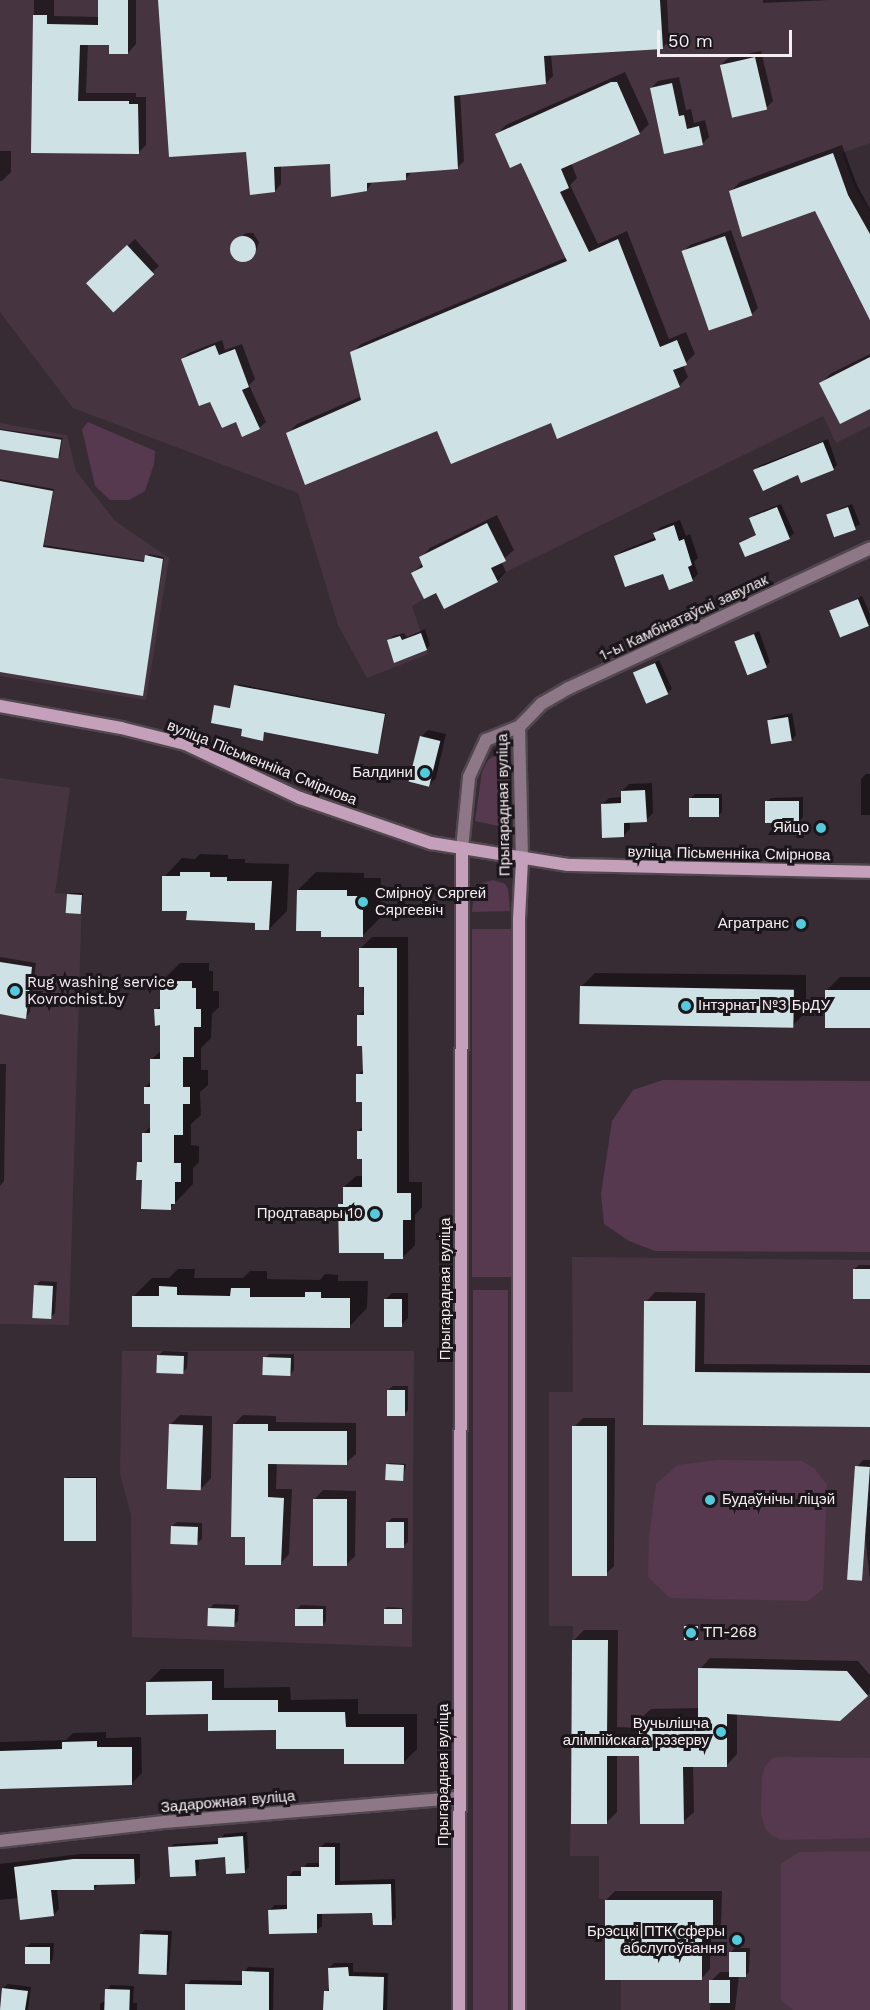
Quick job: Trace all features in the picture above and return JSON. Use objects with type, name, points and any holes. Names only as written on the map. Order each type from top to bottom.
[{"type":"street","name":"1-ы Камбінатаўскі завулак","points":[[519,727],[541,704],[568,688],[870,548]]},
{"type":"street","name":"вуліца Пісьменніка Смірнова","points":[[0,706],[121,728],[184,744],[300,798],[426,842],[462,849],[568,865],[870,872]]},
{"type":"street","name":"Прыгарадная вуліца","points":[[459,2010],[462,849],[469,777],[486,740],[519,727],[522,859],[519,919],[519,2010]]},
{"type":"street","name":"Задарожная вуліца","points":[[0,1841],[164,1822],[459,1798]]},
{"type":"shaded area","points":[[0,0],[870,0],[870,143],[842,153],[854,186],[870,212],[870,426],[836,443],[823,416],[496,577],[498,582],[444,609],[436,593],[424,599],[412,606],[428,654],[367,678],[338,625],[298,493],[73,408],[0,312]]},
{"type":"shaded area","points":[[88,422],[155,451],[154,464],[145,491],[129,500],[110,500],[95,486],[82,429]]},
{"type":"shaded area","points":[[0,423],[67,435],[76,471],[115,521],[169,558],[146,700],[0,676]]},
{"type":"shaded area","points":[[495,755],[505,756],[510,772],[504,827],[475,821],[482,772],[488,760]]},
{"type":"shaded area","points":[[0,778],[70,788],[55,893],[82,895],[69,1325],[0,1324]]},
{"type":"shaded area","points":[[493,880],[505,884],[508,889],[510,911],[472,912],[474,893],[483,883]]},
{"type":"shaded area","points":[[472,929],[511,929],[511,1277],[472,1277]]},
{"type":"shaded area","points":[[663,1080],[870,1081],[870,1252],[655,1251],[629,1241],[604,1224],[601,1194],[612,1121],[633,1090]]},
{"type":"shaded area","points":[[572,1257],[870,1260],[870,2010],[621,2010],[621,1980],[605,1980],[605,1900],[599,1898],[599,1856],[570,1856],[573,1626],[549,1626],[549,1392],[573,1392]]},
{"type":"shaded area","points":[[473,1290],[508,1290],[508,2010],[473,2010]]},
{"type":"shaded area","points":[[122,1351],[414,1351],[412,1647],[132,1637],[131,1515],[120,1474]]},
{"type":"shaded area","points":[[717,1460],[802,1461],[815,1469],[827,1485],[823,1589],[808,1601],[670,1598],[648,1577],[649,1538],[656,1484],[678,1465]]},
{"type":"shaded area","points":[[773,1758],[870,1758],[870,1838],[781,1840],[771,1835],[765,1828],[761,1813],[762,1777],[765,1766]]},
{"type":"shaded area","points":[[870,1851],[870,2010],[793,2010],[781,2000],[781,1864],[799,1852]]},
{"type":"building","points":[[98,0],[128,0],[128,54],[109,54],[109,45],[80,45],[78,101],[129,101],[129,104],[138,104],[139,154],[31,153],[33,15],[47,15],[47,24],[98,25]]},
{"type":"building","points":[[158,0],[660,0],[663,49],[544,56],[546,84],[454,96],[458,169],[406,173],[406,180],[367,183],[367,191],[331,197],[330,164],[274,167],[275,192],[250,195],[246,152],[169,157]]},
{"type":"building","points":[[755,57],[767,110],[732,118],[720,65]]},
{"type":"building","points":[[611,82],[617,82],[640,134],[561,169],[569,188],[560,192],[589,252],[618,239],[660,347],[677,340],[687,365],[673,370],[680,387],[557,439],[551,423],[451,464],[437,431],[305,485],[286,433],[361,400],[350,352],[567,261],[521,163],[510,168],[495,134]]},
{"type":"building","points":[[672,83],[679,116],[684,115],[687,129],[699,126],[703,145],[664,154],[650,88]]},
{"type":"building","points":[[833,153],[848,195],[870,234],[870,320],[815,211],[742,237],[729,191]]},
{"type":"building","points":[[243,236],[252,240],[256,249],[252,258],[243,262],[234,258],[230,249],[234,240]]},
{"type":"building","points":[[725,236],[752,315],[709,330],[682,251]]},
{"type":"building","points":[[127,245],[154,274],[113,312],[86,283]]},
{"type":"building","points":[[215,345],[219,355],[235,349],[249,387],[242,390],[260,429],[242,437],[236,422],[222,428],[210,402],[199,406],[181,359]]},
{"type":"building","points":[[870,357],[870,409],[840,424],[819,383]]},
{"type":"building","points":[[0,430],[61,440],[58,458],[0,449]]},
{"type":"building","points":[[823,442],[834,470],[801,483],[798,475],[763,491],[753,470]]},
{"type":"building","points":[[0,481],[53,491],[43,547],[144,562],[145,555],[163,559],[143,696],[0,672]]},
{"type":"building","points":[[777,507],[790,539],[745,557],[739,543],[756,535],[749,518]]},
{"type":"building","points":[[848,507],[856,530],[834,537],[826,514]]},
{"type":"building","points":[[487,523],[506,561],[491,568],[498,582],[444,609],[436,593],[424,599],[411,573],[423,567],[419,557]]},
{"type":"building","points":[[674,525],[679,541],[684,539],[692,565],[688,567],[693,581],[669,590],[663,574],[625,587],[614,556],[656,540],[653,533]]},
{"type":"building","points":[[858,599],[869,626],[840,638],[829,611]]},
{"type":"building","points":[[421,633],[427,650],[394,663],[387,640],[400,636],[402,640]]},
{"type":"building","points":[[754,634],[767,668],[747,675],[734,642]]},
{"type":"building","points":[[655,663],[668,694],[646,704],[633,672]]},
{"type":"building","points":[[234,685],[385,714],[378,754],[264,732],[263,741],[241,736],[242,729],[211,723],[214,705],[230,708]]},
{"type":"building","points":[[788,717],[792,741],[771,744],[767,720]]},
{"type":"building","points":[[420,736],[440,741],[429,787],[409,782]]},
{"type":"building","points":[[645,790],[647,822],[624,823],[624,837],[602,838],[601,804],[621,803],[621,791]]},
{"type":"building","points":[[689,798],[719,798],[719,817],[689,817]]},
{"type":"building","points":[[765,801],[799,801],[799,823],[765,823]]},
{"type":"building","points":[[180,872],[210,872],[210,877],[227,877],[227,881],[272,881],[269,930],[255,930],[255,923],[186,920],[187,911],[162,911],[162,876],[180,876]]},
{"type":"building","points":[[297,890],[347,890],[347,896],[363,896],[363,937],[321,937],[321,931],[296,931]]},
{"type":"building","points":[[67,894],[82,895],[81,914],[66,913]]},
{"type":"building","points":[[359,948],[397,948],[397,1193],[411,1193],[411,1220],[403,1220],[403,1259],[384,1259],[384,1253],[339,1253],[338,1204],[343,1204],[343,1187],[362,1187],[362,1159],[357,1159],[357,1131],[362,1131],[362,1102],[356,1102],[356,1074],[363,1074],[362,1046],[357,1046],[357,1015],[364,1015],[364,987],[359,987]]},
{"type":"building","name":"Rug washing service Kovrochist.by","points":[[0,962],[32,967],[26,1019],[0,1014]]},
{"type":"building","points":[[160,981],[192,981],[192,988],[196,988],[196,1009],[201,1009],[201,1027],[194,1027],[194,1057],[183,1057],[183,1087],[190,1087],[190,1104],[183,1104],[183,1135],[174,1135],[174,1163],[181,1163],[181,1182],[175,1182],[175,1204],[171,1204],[171,1210],[141,1209],[142,1180],[136,1180],[137,1162],[142,1162],[142,1133],[150,1133],[150,1104],[144,1104],[144,1087],[150,1087],[150,1059],[160,1059],[160,1025],[155,1026],[154,1009],[160,1009]]},
{"type":"building","name":"Інтэрнат №3 БрДУ","points":[[580,986],[794,990],[793,1028],[579,1024]]},
{"type":"building","points":[[825,990],[870,990],[870,1028],[825,1028]]},
{"type":"building","points":[[853,1269],[870,1269],[870,1299],[853,1299]]},
{"type":"building","points":[[34,1285],[53,1286],[51,1319],[32,1318]]},
{"type":"building","points":[[159,1286],[177,1287],[177,1295],[230,1296],[231,1288],[250,1288],[250,1297],[305,1297],[305,1292],[321,1292],[321,1298],[350,1298],[350,1328],[132,1327],[132,1296],[159,1296]]},
{"type":"building","points":[[384,1299],[402,1299],[402,1327],[384,1327]]},
{"type":"building","points":[[644,1301],[696,1301],[695,1372],[870,1373],[870,1427],[643,1425]]},
{"type":"building","points":[[157,1355],[184,1356],[183,1374],[156,1373]]},
{"type":"building","points":[[263,1357],[291,1358],[290,1376],[262,1375]]},
{"type":"building","points":[[387,1390],[405,1390],[405,1416],[387,1416]]},
{"type":"building","points":[[169,1424],[203,1425],[201,1490],[167,1489]]},
{"type":"building","points":[[233,1424],[268,1424],[268,1431],[347,1431],[347,1465],[268,1464],[268,1497],[284,1498],[281,1565],[245,1565],[245,1537],[231,1537]]},
{"type":"building","points":[[572,1426],[607,1426],[607,1576],[572,1576]]},
{"type":"building","points":[[386,1464],[404,1465],[403,1481],[385,1480]]},
{"type":"building","points":[[855,1466],[870,1467],[862,1581],[847,1580]]},
{"type":"building","points":[[64,1478],[96,1478],[96,1541],[64,1541]]},
{"type":"building","points":[[313,1499],[347,1499],[347,1566],[313,1566]]},
{"type":"building","points":[[386,1522],[404,1522],[404,1548],[386,1548]]},
{"type":"building","points":[[171,1526],[198,1527],[197,1545],[170,1544]]},
{"type":"building","points":[[208,1608],[235,1609],[234,1627],[207,1626]]},
{"type":"building","points":[[295,1609],[323,1609],[323,1626],[295,1626]]},
{"type":"building","points":[[384,1609],[402,1609],[402,1624],[384,1624]]},
{"type":"building","name":"ТП-268","points":[[684,1626],[698,1626],[698,1640],[684,1640]]},
{"type":"building","points":[[572,1640],[608,1640],[607,1737],[639,1738],[639,1719],[698,1718],[698,1668],[847,1671],[868,1696],[840,1721],[727,1714],[727,1767],[683,1767],[684,1824],[640,1824],[639,1756],[607,1756],[607,1824],[571,1824]]},
{"type":"building","points":[[212,1681],[212,1700],[278,1700],[278,1712],[345,1712],[346,1727],[404,1727],[404,1764],[344,1764],[344,1749],[276,1749],[276,1730],[208,1731],[208,1714],[146,1715],[146,1682]]},
{"type":"building","points":[[97,1741],[97,1747],[132,1747],[132,1785],[0,1789],[0,1751],[62,1749],[62,1742]]},
{"type":"building","points":[[243,1836],[245,1873],[226,1874],[225,1857],[195,1860],[196,1876],[170,1877],[168,1847],[218,1844],[218,1838]]},
{"type":"building","points":[[319,1847],[335,1847],[335,1885],[391,1884],[392,1925],[373,1925],[372,1913],[317,1914],[317,1933],[269,1934],[268,1910],[287,1909],[287,1876],[301,1876],[301,1867],[319,1867]]},
{"type":"building","points":[[73,1859],[134,1859],[135,1884],[94,1885],[94,1890],[51,1890],[54,1916],[20,1920],[14,1867]]},
{"type":"building","points":[[605,1900],[713,1900],[713,1935],[702,1935],[702,1980],[605,1980]]},
{"type":"building","points":[[140,1934],[168,1935],[167,1975],[139,1974]]},
{"type":"building","points":[[25,1947],[50,1947],[50,1964],[25,1964]]},
{"type":"building","points":[[729,1952],[746,1952],[746,1977],[729,1977]]},
{"type":"building","points":[[348,1967],[349,1976],[384,1977],[383,2010],[323,2010],[324,1991],[329,1991],[328,1968]]},
{"type":"building","points":[[242,1971],[269,1972],[269,2010],[185,2010],[185,1984],[242,1985]]},
{"type":"building","points":[[709,1980],[730,1980],[730,2003],[709,2003]]},
{"type":"building","points":[[2,1988],[28,1991],[25,2010],[0,2010]]},
{"type":"building","points":[[105,1989],[130,1990],[129,2010],[104,2010]]},
{"type":"place","name":"Балдини","points":[[425,773]]},
{"type":"place","name":"Яйцо","points":[[821,828]]},
{"type":"place","name":"Смірноў Сяргей Сяргеевіч","points":[[363,902]]},
{"type":"place","name":"Агратранс","points":[[801,924]]},
{"type":"place","name":"Rug washing service Kovrochist.by","points":[[15,991]]},
{"type":"place","name":"Інтэрнат №3 БрДУ","points":[[686,1006]]},
{"type":"place","name":"Продтавары 10","points":[[375,1214]]},
{"type":"place","name":"Будаўнічы ліцэй","points":[[710,1500]]},
{"type":"place","name":"ТП-268","points":[[691,1633]]},
{"type":"place","name":"Вучылішча алімпійскага рэзерву","points":[[721,1732]]},
{"type":"place","name":"Брэсцкі ПТК сферы абслугоўвання","points":[[737,1940]]}]
